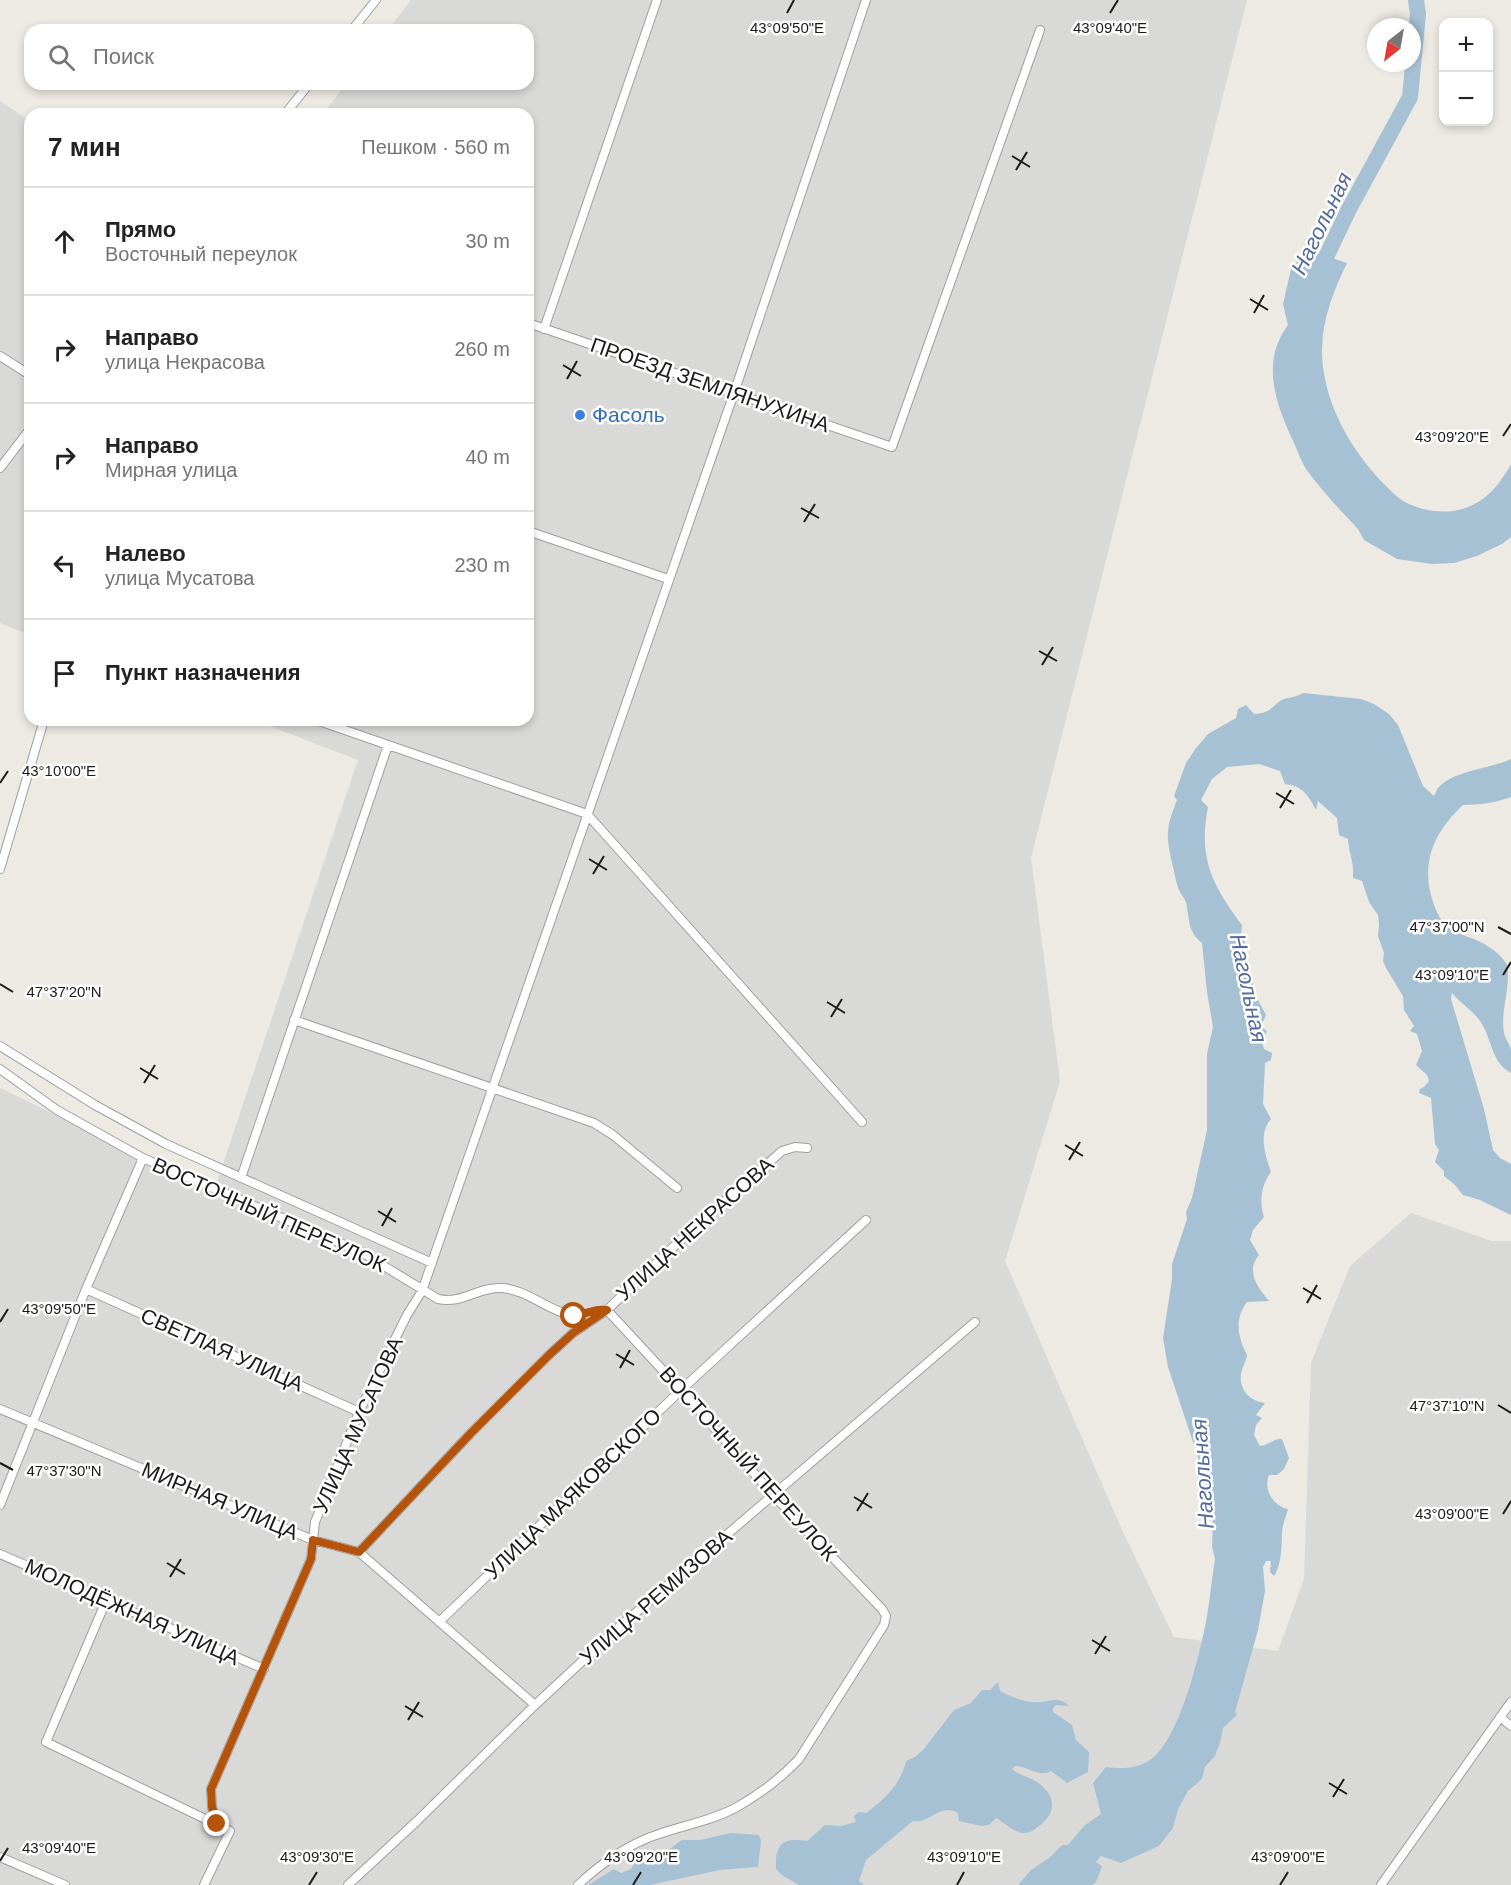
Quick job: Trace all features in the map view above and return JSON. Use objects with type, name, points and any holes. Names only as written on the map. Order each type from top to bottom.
[{"type":"street","points":[[357,24],[376,0]]},
{"type":"street","points":[[544,329],[657,0]]},
{"type":"street","name":"УЛИЦА МУСАТОВА","points":[[204,1885],[230,1831],[217,1824],[212,1807],[211,1789],[311,1559],[315,1522],[359,1412],[407,1315],[422,1291],[734,393],[866,0]]},
{"type":"street","name":"ПРОЕЗД ЗЕМЛЯНУХИНА","points":[[534,325],[892,447],[1040,30]]},
{"type":"street","points":[[290,108],[304,90]]},
{"type":"street","points":[[0,356],[24,371]]},
{"type":"street","points":[[0,468],[24,437]]},
{"type":"street","points":[[534,533],[668,579]]},
{"type":"street","points":[[0,869],[42,726]]},
{"type":"street","points":[[333,726],[587,814],[862,1122]]},
{"type":"street","points":[[241,1178],[388,745]]},
{"type":"street","points":[[294,1020],[594,1123],[613,1135],[677,1188]]},
{"type":"street","name":"ВОСТОЧНЫЙ ПЕРЕУЛОК","points":[[0,1046],[95,1105],[166,1144],[432,1263]]},
{"type":"street","name":"ВОСТОЧНЫЙ ПЕРЕУЛОК","points":[[0,1069],[57,1110],[143,1158],[361,1252],[438,1299],[450,1301],[486,1289],[501,1288],[517,1291],[559,1312],[574,1316],[607,1310],[773,1495],[878,1604],[886,1616],[884,1625],[799,1759],[785,1774],[737,1808],[657,1834],[627,1849],[604,1863],[578,1885]]},
{"type":"street","name":"УЛИЦА НЕКРАСОВА","points":[[359,1552],[471,1433],[573,1333],[607,1310],[687,1234],[782,1151],[795,1147],[807,1148]]},
{"type":"street","points":[[0,1505],[86,1288],[143,1158]]},
{"type":"street","name":"УЛИЦА МАЯКОВСКОГО","points":[[439,1622],[681,1390],[866,1220]]},
{"type":"street","name":"СВЕТЛАЯ УЛИЦА","points":[[86,1288],[359,1412]]},
{"type":"street","name":"УЛИЦА РЕМИЗОВА","points":[[348,1885],[619,1627],[975,1322]]},
{"type":"street","name":"МИРНАЯ УЛИЦА","points":[[0,1409],[313,1540],[359,1552],[535,1705]]},
{"type":"street","name":"МОЛОДЁЖНАЯ УЛИЦА","points":[[0,1554],[264,1669]]},
{"type":"street","points":[[105,1601],[46,1742],[217,1824]]},
{"type":"street","points":[[1381,1885],[1511,1702]]},
{"type":"street","points":[[1500,1717],[1511,1726]]},
{"type":"street","points":[[0,1857],[65,1885]]},
{"type":"shaded area","points":[[411,0],[1247,0],[1031,858],[1060,1081],[1005,1261],[1122,1530],[1174,1637],[1278,1651],[1304,1579],[1311,1363],[1350,1266],[1411,1213],[1492,1241],[1511,1241],[1511,1885],[0,1885],[0,1088],[214,1191],[358,760],[270,726],[534,726],[534,108],[328,108],[341,90],[534,90],[534,24],[393,24]]},
{"type":"shaded area","points":[[0,101],[24,117],[24,633],[0,623]]},
{"type":"water","points":[[1311,251],[1347,263],[1329,308],[1322,355],[1333,407],[1349,439],[1369,468],[1394,494],[1409,504],[1436,511],[1447,512],[1463,509],[1480,501],[1500,481],[1511,464],[1511,537],[1502,544],[1477,556],[1454,563],[1432,564],[1397,559],[1364,540],[1358,529],[1306,469],[1277,399],[1273,369],[1279,339],[1288,325],[1283,304],[1291,269]]},
{"type":"water","points":[[1303,693],[1361,699],[1389,714],[1398,725],[1423,786],[1434,796],[1438,788],[1453,777],[1511,759],[1511,797],[1487,803],[1463,805],[1437,837],[1429,861],[1428,874],[1433,902],[1444,924],[1491,948],[1507,965],[1508,982],[1503,1025],[1511,1050],[1511,1073],[1496,1058],[1479,1020],[1452,993],[1451,999],[1484,1109],[1493,1150],[1500,1158],[1511,1164],[1511,1215],[1480,1200],[1463,1195],[1444,1176],[1444,1171],[1435,1162],[1439,1150],[1435,1144],[1431,1098],[1419,1093],[1429,1081],[1427,1075],[1416,1065],[1422,1051],[1417,1034],[1410,1031],[1414,1026],[1404,1010],[1403,996],[1383,961],[1384,953],[1378,936],[1378,915],[1369,902],[1362,881],[1353,878],[1348,839],[1339,835],[1337,818],[1318,801],[1316,810],[1304,792],[1285,784],[1280,771],[1259,764],[1227,767],[1212,779],[1201,800],[1208,807],[1205,825],[1206,856],[1215,884],[1242,925],[1241,934],[1246,945],[1244,955],[1257,998],[1266,1015],[1261,1027],[1267,1031],[1262,1043],[1264,1049],[1272,1053],[1271,1060],[1265,1063],[1263,1104],[1271,1119],[1264,1138],[1271,1172],[1262,1194],[1264,1217],[1253,1230],[1250,1240],[1259,1255],[1253,1267],[1253,1273],[1261,1291],[1269,1301],[1247,1302],[1241,1313],[1239,1330],[1247,1356],[1241,1374],[1242,1385],[1250,1397],[1265,1403],[1256,1415],[1262,1418],[1256,1425],[1254,1435],[1260,1446],[1282,1439],[1289,1458],[1284,1469],[1277,1475],[1269,1475],[1267,1480],[1268,1491],[1274,1501],[1288,1509],[1282,1530],[1280,1562],[1274,1576],[1270,1572],[1271,1561],[1266,1561],[1263,1567],[1265,1591],[1258,1630],[1235,1712],[1237,1715],[1223,1728],[1215,1756],[1205,1767],[1202,1779],[1188,1791],[1178,1809],[1173,1828],[1159,1846],[1121,1863],[1101,1856],[1096,1862],[1102,1866],[1096,1882],[1092,1885],[1018,1885],[1031,1870],[1049,1858],[1062,1845],[1068,1845],[1084,1826],[1101,1814],[1093,1783],[1106,1767],[1134,1767],[1150,1760],[1160,1751],[1177,1721],[1200,1650],[1215,1559],[1212,1547],[1213,1519],[1206,1481],[1168,1367],[1163,1338],[1172,1279],[1172,1264],[1187,1219],[1186,1212],[1192,1198],[1207,1130],[1207,1054],[1213,1027],[1202,943],[1191,930],[1186,902],[1177,885],[1168,833],[1177,800],[1174,796],[1186,763],[1208,734],[1236,718],[1238,709],[1246,705],[1254,714],[1261,713],[1284,699]]},
{"type":"water","points":[[998,1682],[1000,1691],[1020,1699],[1037,1702],[1056,1700],[1065,1702],[1069,1706],[1056,1705],[1053,1712],[1072,1725],[1076,1740],[1089,1752],[1088,1772],[1067,1783],[1051,1771],[1042,1773],[1015,1766],[1012,1769],[1037,1782],[1050,1796],[1052,1807],[1048,1817],[1038,1827],[1021,1833],[996,1818],[989,1825],[981,1826],[959,1821],[958,1813],[946,1810],[919,1821],[913,1821],[866,1860],[859,1881],[864,1885],[799,1885],[776,1869],[777,1854],[782,1844],[791,1840],[807,1841],[825,1825],[841,1826],[856,1822],[854,1816],[859,1812],[866,1813],[879,1803],[896,1784],[906,1761],[923,1750],[954,1710],[971,1703],[982,1690],[990,1690]]},
{"type":"water","points":[[731,1833],[759,1835],[761,1841],[758,1867],[720,1870],[650,1885],[588,1885],[614,1869],[621,1873],[631,1869],[634,1864],[633,1859],[641,1863],[651,1856],[653,1849],[664,1853],[682,1840],[700,1840]]},
{"type":"waterway","name":"Нагольная","points":[[1317,276],[1348,211],[1410,97],[1418,14],[1416,0]]},
{"type":"place","name":"Фасоль","points":[[580,415]]},
{"type":"route","points":[[217,1824],[212,1807],[211,1789],[311,1559],[313,1540],[359,1552],[471,1433],[549,1355],[573,1333],[607,1310],[574,1316]]}]
